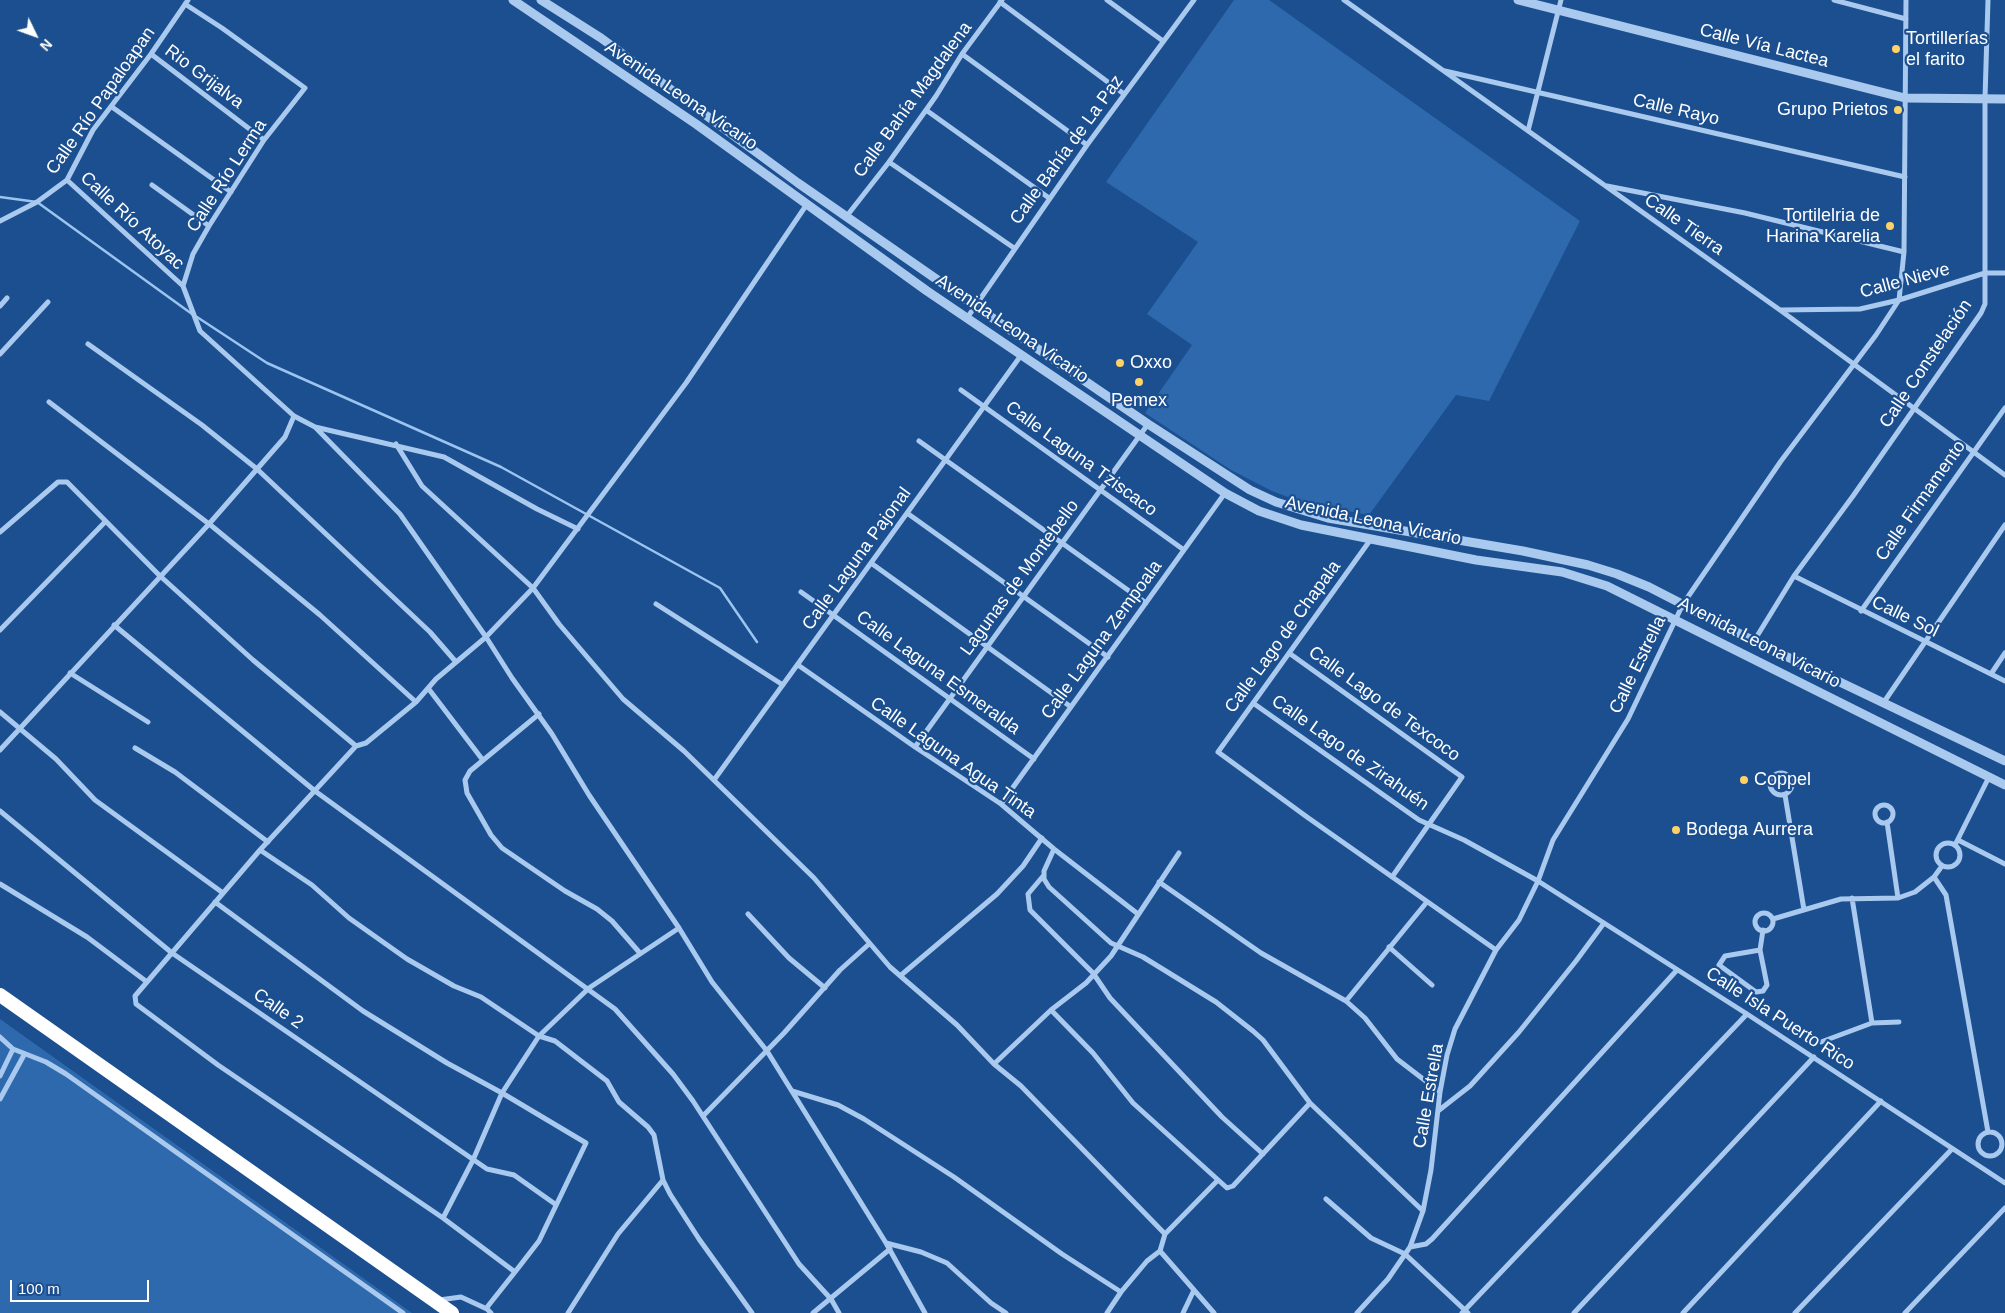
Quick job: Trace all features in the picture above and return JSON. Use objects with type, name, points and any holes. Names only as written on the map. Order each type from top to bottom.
[{"type":"highway","points":[[0,994],[452,1313]]},
{"type":"street","name":"Avenida Leona Vicario","points":[[513,0],[808,204],[967,318],[1225,493],[1259,511],[1328,531],[1476,560],[1562,572],[1607,586],[2005,785]]},
{"type":"street","name":"Avenida Leona Vicario","points":[[540,0],[601,38],[846,216],[975,306],[1233,480],[1283,505],[1328,518],[1523,551],[1588,565],[1649,587],[1754,641],[2005,760]]},
{"type":"street","points":[[1107,0],[1163,41]]},
{"type":"street","name":"Calle Bahía de La Paz","points":[[967,318],[1049,198],[1194,0]]},
{"type":"street","name":"Calle Tierra","points":[[1344,0],[1780,310],[2005,475]]},
{"type":"street","name":"Calle Vía Lactea","points":[[1518,0],[1905,98],[2005,99]]},
{"type":"street","points":[[1528,131],[1561,0]]},
{"type":"street","points":[[1834,0],[1906,19]]},
{"type":"street","name":"Calle Estrella","points":[[1357,1313],[1388,1279],[1410,1247],[1422,1211],[1440,1092],[1447,1056],[1455,1029],[1496,950],[1519,920],[1538,881],[1553,840],[1628,719],[1683,604],[1781,461],[1854,364],[1899,300],[1904,252],[1906,0]]},
{"type":"street","name":"Calle Constelación","points":[[1754,641],[1794,576],[1981,313],[1986,294],[1985,98],[1988,0]]},
{"type":"street","points":[[1001,1],[1124,94]]},
{"type":"street","name":"Calle Bahía Magdalena","points":[[846,216],[889,162],[926,110],[962,54],[1001,1]]},
{"type":"street","name":"Calle Río Papaloapan","points":[[0,221],[37,202],[67,180],[93,130],[152,54],[186,2]]},
{"type":"street","name":"Calle Río Lerma","points":[[183,286],[193,254],[209,226],[264,140],[305,88],[186,2]]},
{"type":"street","name":"Rio Grijalva","points":[[152,54],[264,140]]},
{"type":"street","points":[[962,54],[1087,145]]},
{"type":"street","name":"Calle Rayo","points":[[1441,70],[1905,177]]},
{"type":"street","points":[[112,107],[230,192]]},
{"type":"street","points":[[926,110],[1049,198]]},
{"type":"street","points":[[889,162],[1014,248]]},
{"type":"street","name":"Calle Río Atoyac","points":[[67,180],[183,286],[200,331],[294,416],[314,427]]},
{"type":"street","points":[[152,185],[209,226]]},
{"type":"street","points":[[1605,186],[1745,212],[1904,252]]},
{"type":"street","points":[[515,1272],[443,1218],[218,1065],[136,1004],[135,996],[260,850],[356,746],[366,743],[416,702],[456,662],[486,637],[533,588],[691,376],[808,204]]},
{"type":"street","name":"Calle Nieve","points":[[1780,310],[1860,309],[1899,300],[1985,273],[2005,273]]},
{"type":"street","points":[[0,306],[7,298]]},
{"type":"street","points":[[0,354],[48,302]]},
{"type":"street","points":[[88,344],[202,425],[257,469],[430,632],[456,662]]},
{"type":"street","name":"Calle Laguna Pajonal","points":[[714,780],[1022,354]]},
{"type":"street","name":"Calle Laguna Tziscaco","points":[[961,390],[1184,550]]},
{"type":"street","points":[[49,402],[209,524],[320,615],[416,702]]},
{"type":"street","name":"Calle Firmamento","points":[[1861,611],[2005,408]]},
{"type":"street","points":[[0,750],[159,575],[209,524],[285,437],[294,416]]},
{"type":"street","name":"Lagunas de Montebello","points":[[915,747],[1148,424]]},
{"type":"street","points":[[314,427],[396,444],[444,457],[530,506],[578,529]]},
{"type":"street","points":[[314,427],[400,514],[486,637],[512,678],[539,714],[589,795],[679,928],[712,982],[767,1051],[890,1249],[925,1313]]},
{"type":"street","points":[[919,440],[1146,603]]},
{"type":"street","points":[[396,444],[422,486],[533,588],[559,624],[623,699],[714,780],[814,878],[869,944],[900,976],[958,1025],[994,1064],[1021,1086],[1165,1234]]},
{"type":"street","points":[[0,532],[62,480],[67,482],[159,575],[253,660],[356,746]]},
{"type":"street","name":"Calle Laguna Zempoala","points":[[1001,804],[1225,493]]},
{"type":"street","points":[[908,513],[1108,656]]},
{"type":"street","points":[[0,630],[105,522]]},
{"type":"street","points":[[1884,702],[2005,525]]},
{"type":"street","name":"Calle Lago de Chapala","points":[[1371,538],[1218,752],[1392,878]]},
{"type":"street","points":[[871,563],[1071,707]]},
{"type":"street","name":"Calle Sol","points":[[1794,576],[2005,681]]},
{"type":"street","name":"Calle Laguna Esmeralda","points":[[801,592],[1034,759]]},
{"type":"street","points":[[656,604],[783,685]]},
{"type":"street","points":[[114,625],[315,791],[431,877],[589,988],[615,1009],[673,1074],[703,1116],[799,1264],[831,1299],[839,1313]]},
{"type":"street","name":"Calle Lago de Texcoco","points":[[1289,653],[1462,777],[1430,824]]},
{"type":"street","points":[[1990,674],[2005,653]]},
{"type":"street","name":"Calle Laguna Agua Tinta","points":[[798,665],[915,747],[1001,804],[1054,849],[1138,914]]},
{"type":"street","points":[[70,674],[148,722]]},
{"type":"street","points":[[428,688],[482,759]]},
{"type":"street","name":"Calle Lago de Zirahuén","points":[[1253,703],[1419,820],[1464,840],[1538,881]]},
{"type":"street","points":[[0,712],[21,727],[56,759],[95,800],[223,893]]},
{"type":"street","points":[[539,714],[482,759],[470,771],[465,780],[467,793],[490,835],[502,848],[597,909],[612,921],[639,952]]},
{"type":"street","points":[[135,748],[175,772],[268,842]]},
{"type":"street","points":[[1784,773],[1791,780],[1792,787],[1785,794],[1778,795],[1770,787],[1771,779],[1777,774],[1784,773]]},
{"type":"street","points":[[1989,777],[1957,843],[1960,858],[1956,865],[1949,868],[1937,862],[1938,849],[1943,844],[1957,843],[2005,864]]},
{"type":"street","points":[[1785,794],[1804,910]]},
{"type":"street","name":"Calle 2","points":[[0,811],[172,952],[473,1160],[496,1172],[514,1175],[555,1204]]},
{"type":"street","points":[[1887,822],[1898,898]]},
{"type":"street","points":[[1430,824],[1392,878],[1496,950]]},
{"type":"street","points":[[900,976],[997,894],[1022,866],[1042,838]]},
{"type":"street","points":[[1054,849],[1044,875],[1028,894],[1030,910],[1093,973],[1110,998],[1222,1117],[1263,1154]]},
{"type":"street","points":[[260,850],[312,885],[349,918],[407,959],[454,986],[481,997],[539,1036],[555,1041],[607,1081],[619,1102],[648,1127],[654,1136],[663,1180],[698,1239],[752,1313]]},
{"type":"street","points":[[994,1064],[1051,1010],[1086,983],[1118,947],[1179,853]]},
{"type":"street","points":[[1773,919],[1842,899],[1898,898],[1915,892],[1934,877],[1942,866]]},
{"type":"street","points":[[1044,875],[1049,887],[1105,938],[1118,947],[1143,957],[1216,1002],[1253,1031],[1263,1040],[1310,1103],[1422,1211]]},
{"type":"street","points":[[1934,877],[1946,895],[1988,1132]]},
{"type":"street","name":"Calle Isla Puerto Rico","points":[[1538,881],[1814,1057],[2005,1183]]},
{"type":"street","points":[[1159,882],[1261,953],[1346,1001],[1365,1018],[1397,1059],[1440,1092]]},
{"type":"street","points":[[0,884],[87,937],[147,982]]},
{"type":"street","points":[[1852,898],[1872,1023]]},
{"type":"street","points":[[215,902],[363,1011],[446,1063],[502,1093],[586,1143],[539,1240],[489,1311],[461,1297],[434,1300]]},
{"type":"street","points":[[1346,1001],[1426,903]]},
{"type":"street","points":[[1763,930],[1756,924],[1758,916],[1766,913],[1773,919]]},
{"type":"street","points":[[748,914],[778,948],[825,988]]},
{"type":"street","points":[[1763,930],[1771,927],[1773,919]]},
{"type":"street","points":[[1438,1111],[1470,1086],[1519,1032],[1576,961],[1604,922]]},
{"type":"street","points":[[443,1218],[473,1160],[502,1093],[539,1036],[589,988],[639,952],[679,928]]},
{"type":"street","points":[[1760,950],[1725,956],[1719,965],[1756,992],[1763,991],[1767,985],[1760,950],[1763,930]]},
{"type":"street","points":[[703,1116],[767,1051],[840,970],[869,944]]},
{"type":"street","points":[[1389,948],[1432,986]]},
{"type":"street","points":[[1410,1247],[1426,1244],[1432,1239],[1677,970]]},
{"type":"street","points":[[1051,1010],[1093,1053],[1133,1103],[1229,1189],[1310,1103]]},
{"type":"street","points":[[1326,1199],[1371,1238],[1405,1254],[1465,1312],[1747,1014]]},
{"type":"street","points":[[1821,1042],[1872,1023],[1899,1022]]},
{"type":"street","points":[[0,1037],[13,1049],[24,1055],[46,1062],[66,1074],[403,1313]]},
{"type":"street","points":[[0,1076],[13,1049]]},
{"type":"street","points":[[0,1099],[24,1055]]},
{"type":"street","points":[[1574,1313],[1814,1057]]},
{"type":"street","points":[[791,1091],[838,1106],[864,1119],[954,1177],[1062,1254],[1121,1292]]},
{"type":"street","points":[[1683,1313],[1881,1101]]},
{"type":"street","points":[[1988,1132],[1996,1134],[2001,1143],[1997,1153],[1991,1156],[1983,1154],[1978,1147],[1979,1139],[1988,1132]]},
{"type":"street","points":[[1795,1313],[1952,1149]]},
{"type":"street","points":[[568,1313],[618,1234],[663,1180]]},
{"type":"street","points":[[1107,1313],[1121,1292],[1147,1261],[1160,1251],[1165,1234],[1218,1180]]},
{"type":"street","points":[[1905,1313],[2005,1208]]},
{"type":"street","points":[[886,1243],[921,1252],[947,1263],[991,1303],[1006,1313]]},
{"type":"street","points":[[814,1313],[890,1249]]},
{"type":"street","points":[[1160,1251],[1214,1313]]},
{"type":"street","points":[[1183,1313],[1194,1290]]},
{"type":"shaded area","points":[[1234,0],[1269,0],[1580,221],[1489,401],[1456,395],[1369,515],[1301,502],[1272,491],[1231,470],[1145,413],[1192,345],[1147,314],[1198,242],[1106,182]]},
{"type":"shaded area","points":[[0,1019],[412,1313],[0,1313]]},
{"type":"waterway","points":[[0,197],[37,202],[192,314]]},
{"type":"waterway","points":[[197,317],[267,363],[501,467],[720,588],[757,642]]},
{"type":"place","name":"Tortillerías el farito","points":[[1896,49]]},
{"type":"place","name":"Grupo Prietos","points":[[1898,110]]},
{"type":"place","name":"Tortilelria de Harina Karelia","points":[[1890,226]]},
{"type":"place","name":"Oxxo","points":[[1120,363]]},
{"type":"place","name":"Pemex","points":[[1139,382]]},
{"type":"place","name":"Coppel","points":[[1744,780]]},
{"type":"place","name":"Bodega Aurrera","points":[[1676,830]]}]
